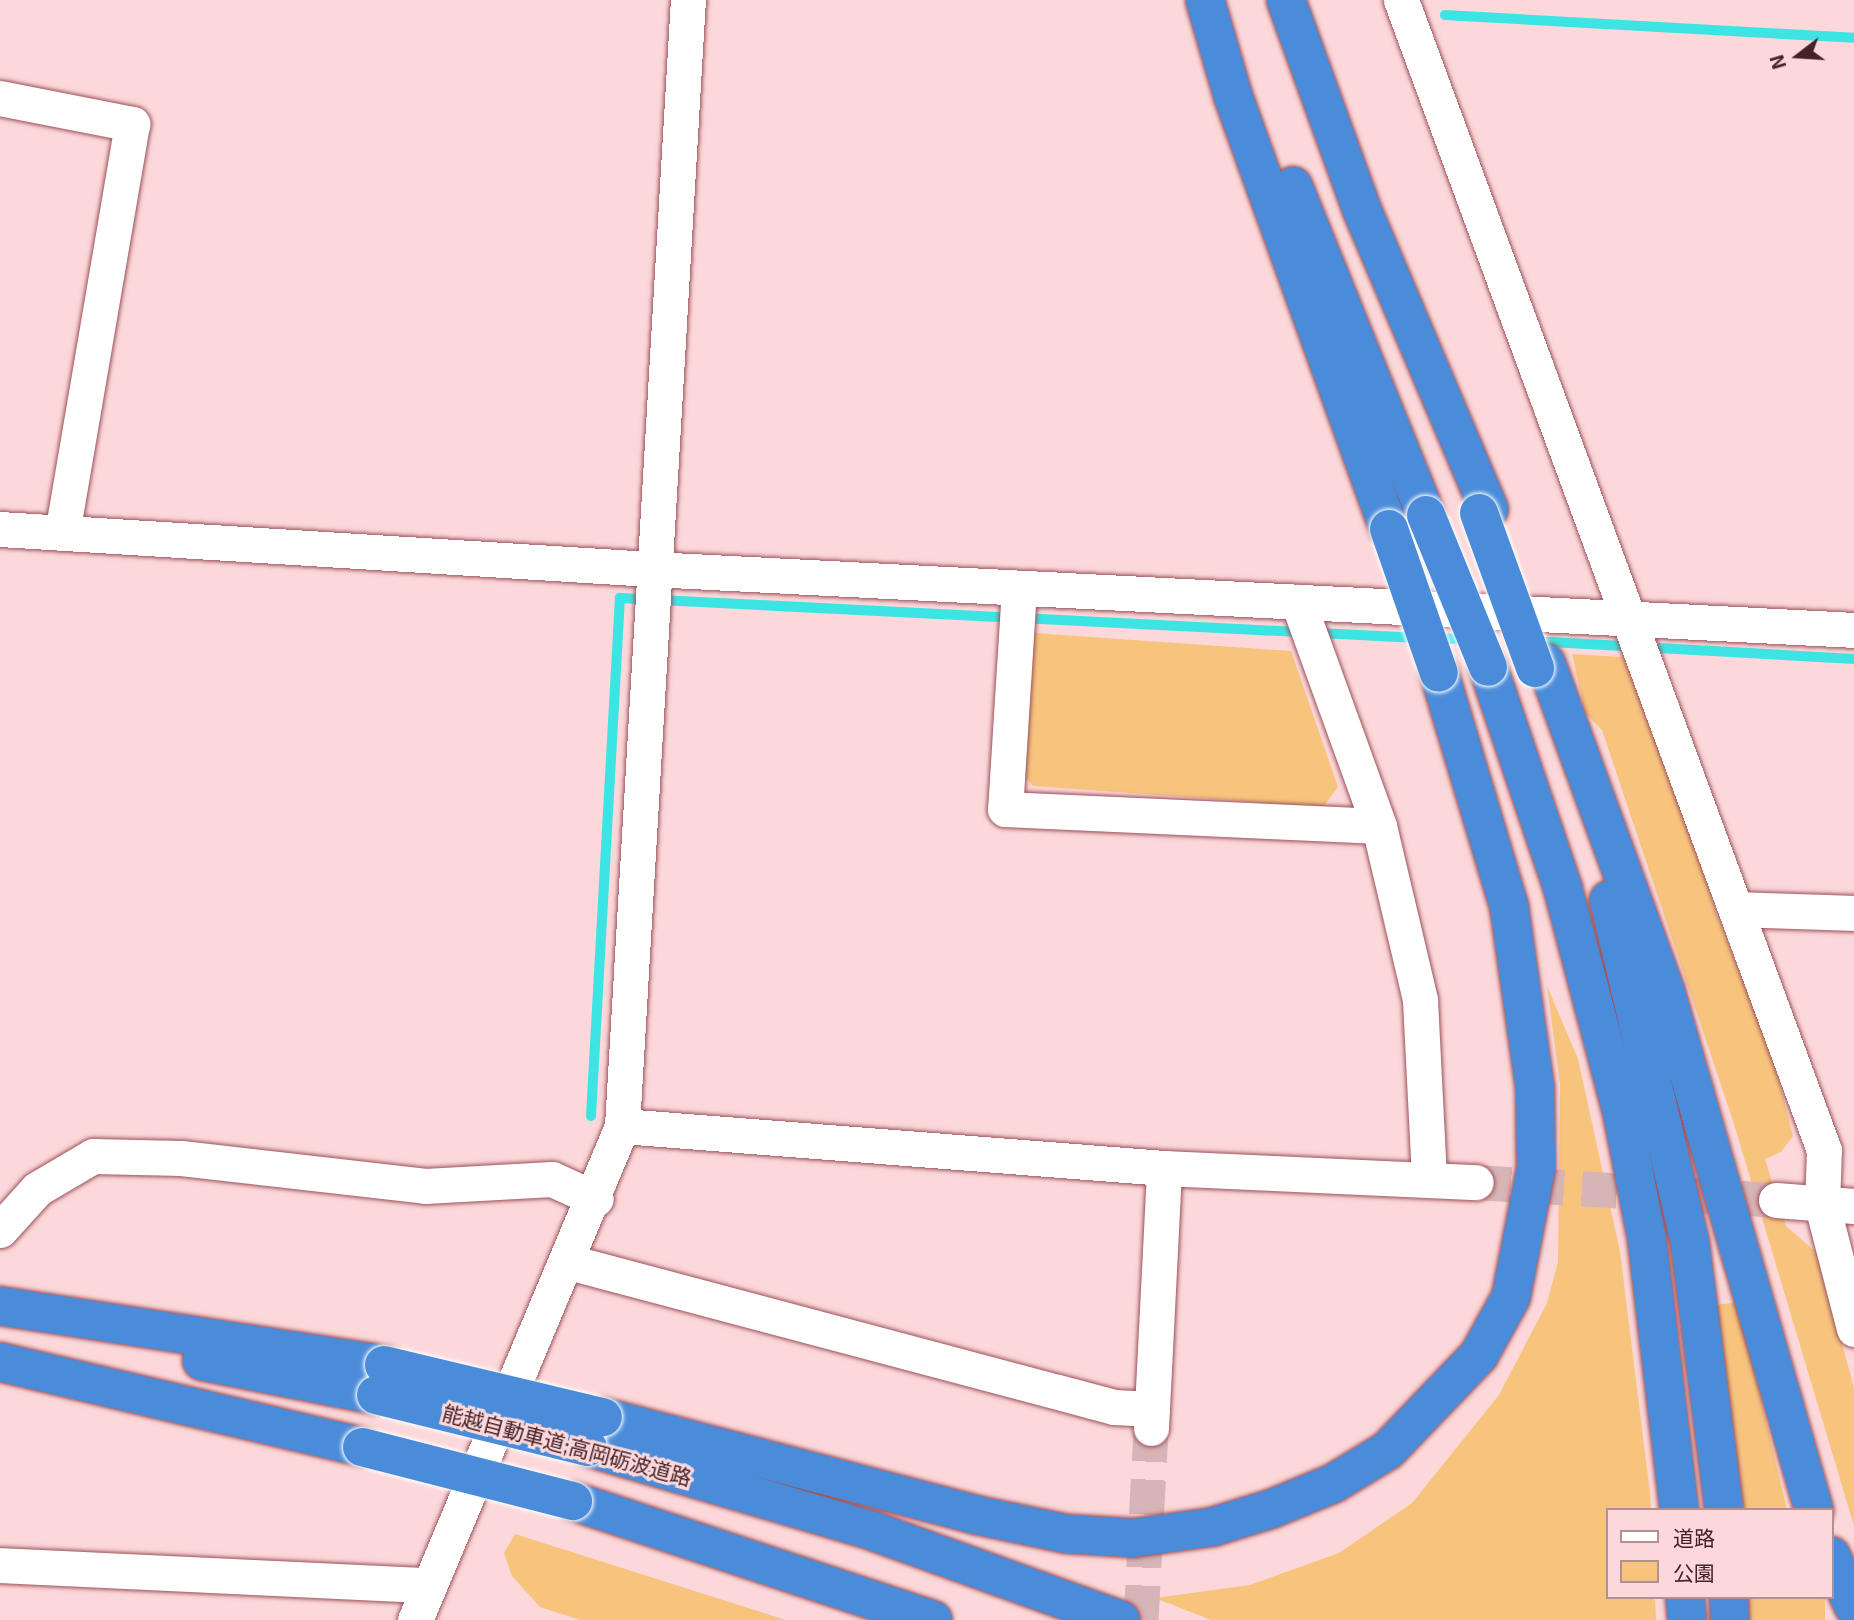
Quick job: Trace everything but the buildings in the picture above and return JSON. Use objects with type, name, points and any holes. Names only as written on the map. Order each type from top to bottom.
[{"type":"highway","points":[[596,1432],[1068,1534],[1133,1538],[1212,1527],[1334,1483],[1388,1450],[1479,1355],[1511,1297],[1536,1168],[1535,1088],[1509,906],[1439,673],[1233,96],[1205,0]]},
{"type":"highway","points":[[1227,0],[1307,223],[1488,667],[1563,889],[1622,1112],[1647,1240],[1679,1508]]},
{"type":"highway","points":[[1286,0],[1484,511],[1666,993],[1813,1508]]},
{"type":"highway","points":[[1541,665],[1606,888],[1668,1130],[1696,1284],[1724,1508]]},
{"type":"highway","points":[[0,1306],[52,1322]]},
{"type":"highway","name":"能越自動車道;高岡砺波道路","points":[[0,1324],[52,1322],[380,1380],[596,1432],[1120,1620]]},
{"type":"highway","points":[[0,1362],[362,1447],[573,1501],[933,1620]]},
{"type":"highway","points":[[1833,1560],[1854,1606]]},
{"type":"highway","points":[[1685,1599],[1686,1620]]},
{"type":"highway","points":[[1729,1599],[1730,1620]]},
{"type":"street","points":[[415,1620],[596,1199],[622,1126],[651,569],[688,0]]},
{"type":"street","points":[[1401,0],[1633,620],[1824,1150],[1838,1205],[1854,1329]]},
{"type":"street","points":[[0,98],[132,124],[62,532]]},
{"type":"street","points":[[0,528],[651,569],[1854,630]]},
{"type":"street","points":[[1019,588],[1005,809],[1379,826]]},
{"type":"street","points":[[1298,602],[1379,826],[1420,1000],[1429,1179]]},
{"type":"street","points":[[1736,909],[1854,913]]},
{"type":"street","points":[[622,1126],[1164,1168],[1476,1182]]},
{"type":"street","points":[[0,1230],[37,1189],[93,1156],[181,1158],[425,1186],[552,1179],[596,1199]]},
{"type":"street","points":[[569,1262],[1152,1418],[1164,1168]]},
{"type":"street","points":[[1776,1200],[1838,1205]]},
{"type":"street","points":[[0,1565],[428,1585]]},
{"type":"green space","points":[[1034,633],[1291,651],[1338,787],[1323,807],[1033,786],[1023,774]]},
{"type":"green space","points":[[1572,654],[1637,658],[1716,912],[1774,1060],[1793,1136],[1781,1152],[1765,1159],[1786,1226],[1818,1254],[1854,1388],[1854,1526],[1734,1124],[1602,730],[1585,713]]},
{"type":"green space","points":[[1547,986],[1578,1059],[1620,1251],[1650,1493],[1651,1508],[1605,1508],[1605,1599],[1655,1599],[1656,1620],[1211,1620],[1155,1598],[1250,1585],[1339,1553],[1412,1503],[1499,1395],[1547,1303],[1558,1262],[1560,1085]]},
{"type":"green space","points":[[1738,1302],[1787,1508],[1744,1508],[1709,1306]]},
{"type":"green space","points":[[515,1534],[786,1620],[580,1620],[540,1607],[512,1576],[504,1553]]},
{"type":"green space","points":[[1746,1599],[1825,1599],[1825,1620],[1746,1620]]},
{"type":"waterway","points":[[1445,15],[1854,38]]},
{"type":"waterway","points":[[591,1116],[620,598],[1418,638]]},
{"type":"waterway","points":[[1434,638],[1470,639]]},
{"type":"waterway","points":[[1532,641],[1854,659]]},
{"type":"tunnel","points":[[1476,1182],[1776,1200]]},
{"type":"tunnel","points":[[1141,1620],[1151,1428]]}]
